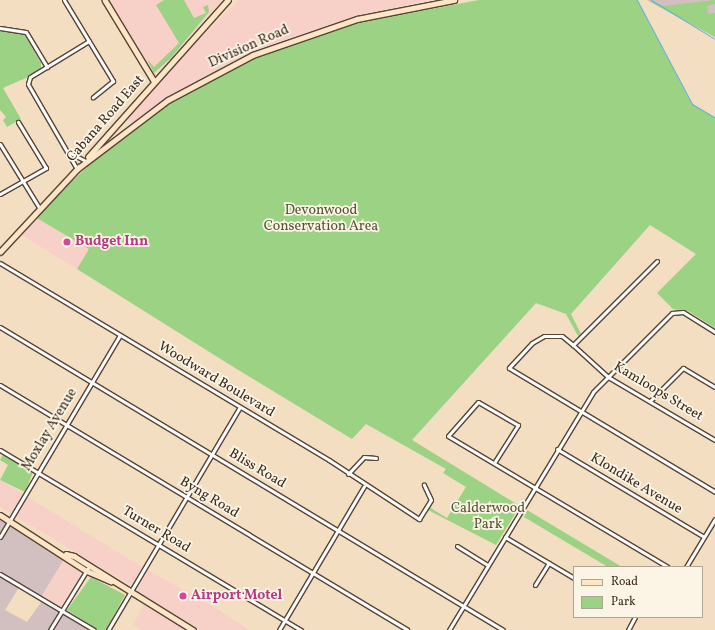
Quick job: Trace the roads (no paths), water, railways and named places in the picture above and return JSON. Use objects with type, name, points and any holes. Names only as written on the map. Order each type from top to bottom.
[{"type":"main road","points":[[105,0],[154,81]]},
{"type":"main road","name":"Cabana Road East","points":[[1,250],[77,169],[154,81],[228,0]]},
{"type":"main road","name":"Division Road","points":[[77,169],[168,100],[253,55],[327,27],[433,1],[454,0]]},
{"type":"main road","points":[[0,514],[66,554],[90,565],[111,581],[193,630]]},
{"type":"main road","points":[[66,554],[87,571],[111,581]]},
{"type":"street","points":[[64,0],[113,81],[93,97]]},
{"type":"street","points":[[0,28],[26,32],[47,67]]},
{"type":"street","points":[[77,169],[70,153],[28,84],[30,77],[89,41]]},
{"type":"street","points":[[0,188],[1,193],[46,168],[18,122]]},
{"type":"street","points":[[0,144],[40,209]]},
{"type":"street","points":[[70,153],[84,160]]},
{"type":"street","points":[[573,345],[657,261]]},
{"type":"street","name":"Woodward Boulevard","points":[[0,263],[240,407],[419,520],[431,500],[424,485]]},
{"type":"street","points":[[449,630],[580,410],[608,377],[672,313],[683,312],[715,332]]},
{"type":"street","name":"Bliss Road","points":[[0,327],[503,630]]},
{"type":"street","name":"Moxlay Avenue","points":[[0,537],[37,472],[120,335]]},
{"type":"street","name":"Kamloops Street","points":[[580,410],[509,368],[532,343],[544,336],[562,336],[608,377],[715,440]]},
{"type":"street","points":[[650,401],[683,368],[715,387]]},
{"type":"street","name":"Byng Road","points":[[0,385],[407,630]]},
{"type":"street","points":[[494,463],[518,425],[478,402],[448,436],[666,566]]},
{"type":"street","points":[[108,630],[240,407]]},
{"type":"street","points":[[580,410],[715,492]]},
{"type":"street","name":"Klondike Avenue","points":[[557,449],[704,537]]},
{"type":"street","name":"Turner Road","points":[[0,450],[301,630]]},
{"type":"street","points":[[348,474],[364,457],[376,458]]},
{"type":"street","points":[[279,630],[364,486]]},
{"type":"street","points":[[687,566],[715,519]]},
{"type":"street","points":[[505,536],[573,577]]},
{"type":"street","points":[[457,546],[488,565]]},
{"type":"street","points":[[535,585],[549,563]]},
{"type":"street","points":[[50,630],[90,565]]},
{"type":"street","points":[[0,574],[94,630]]},
{"type":"street","points":[[628,630],[634,618]]},
{"type":"waterway","points":[[637,0],[692,104],[715,118]]},
{"type":"waterway","points":[[651,0],[715,39]]},
{"type":"place","name":"Budget Inn","points":[[67,242]]},
{"type":"place","name":"Airport Motel","points":[[183,596]]},
{"type":"park label","name":"Devonwood Conservation Area","points":[[321,220]]},
{"type":"park label","name":"Calderwood Park","points":[[488,518]]}]
